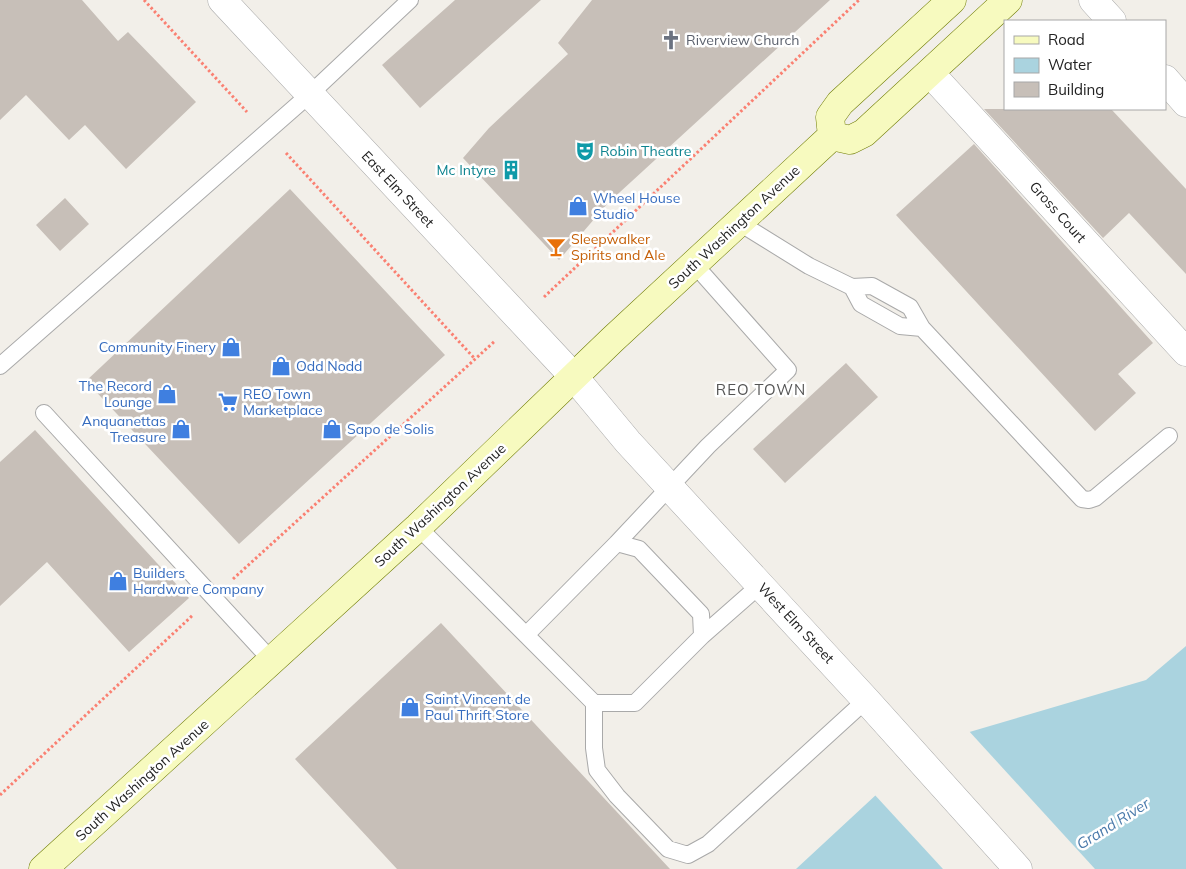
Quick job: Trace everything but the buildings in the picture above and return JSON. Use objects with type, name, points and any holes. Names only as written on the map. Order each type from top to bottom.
[{"type":"street","name":"East Elm Street","points":[[222,0],[574,377]]},
{"type":"street","points":[[952,0],[840,103],[830,117],[832,136],[850,140],[864,133],[1008,0]]},
{"type":"street","points":[[1092,0],[1111,20]]},
{"type":"street","name":"Gross Court","points":[[930,73],[1186,352]]},
{"type":"street","points":[[1166,81],[1186,103]]},
{"type":"street","name":"South Washington Avenue","points":[[43,869],[418,527],[738,222],[832,136]]},
{"type":"street","name":"West Elm Street","points":[[574,377],[628,442],[866,700],[1018,869]]},
{"type":"lane","points":[[0,366],[310,94],[410,0]]},
{"type":"lane","points":[[738,222],[809,266],[852,287],[861,304],[900,326],[922,328],[1082,499],[1089,500],[1095,498],[1170,436]]},
{"type":"lane","points":[[526,635],[671,488],[708,446],[788,370],[694,264]]},
{"type":"lane","points":[[44,413],[272,661]]},
{"type":"lane","points":[[418,527],[594,703],[597,770],[617,796],[668,849],[688,856],[708,844],[866,700]]},
{"type":"lane","points":[[617,544],[639,549],[701,614],[702,636]]},
{"type":"lane","points":[[594,703],[635,703],[702,636],[760,585]]},
{"type":"path","points":[[144,0],[476,359]]},
{"type":"path","points":[[0,796],[213,597],[567,276],[859,0]]},
{"type":"water","name":"Grand River","points":[[1186,646],[1186,869],[796,869],[932,743],[1146,680]]},
{"type":"pier","points":[[968,730],[1095,869],[943,869],[874,794],[930,740]]},
{"type":"place","name":"Riverview Church","points":[[671,40]]},
{"type":"place","name":"Robin Theatre","points":[[585,151]]},
{"type":"place","name":"Mc Intyre","points":[[511,170]]},
{"type":"place","name":"Wheel House Studio","points":[[578,206]]},
{"type":"place","name":"Sleepwalker Spirits and Ale","points":[[556,247]]},
{"type":"place","name":"Community Finery","points":[[231,347]]},
{"type":"place","name":"Odd Nodd","points":[[281,366]]},
{"type":"place","name":"The Record Lounge","points":[[167,394]]},
{"type":"place","name":"REO Town Marketplace","points":[[228,402]]},
{"type":"place","name":"Anquanettas Treasure","points":[[181,429]]},
{"type":"place","name":"Sapo de Solis","points":[[332,429]]},
{"type":"place","name":"Builders Hardware Company","points":[[118,581]]},
{"type":"place","name":"Saint Vincent de Paul Thrift Store","points":[[410,707]]},
{"type":"district","name":"REO TOWN","points":[[761,390]]}]
